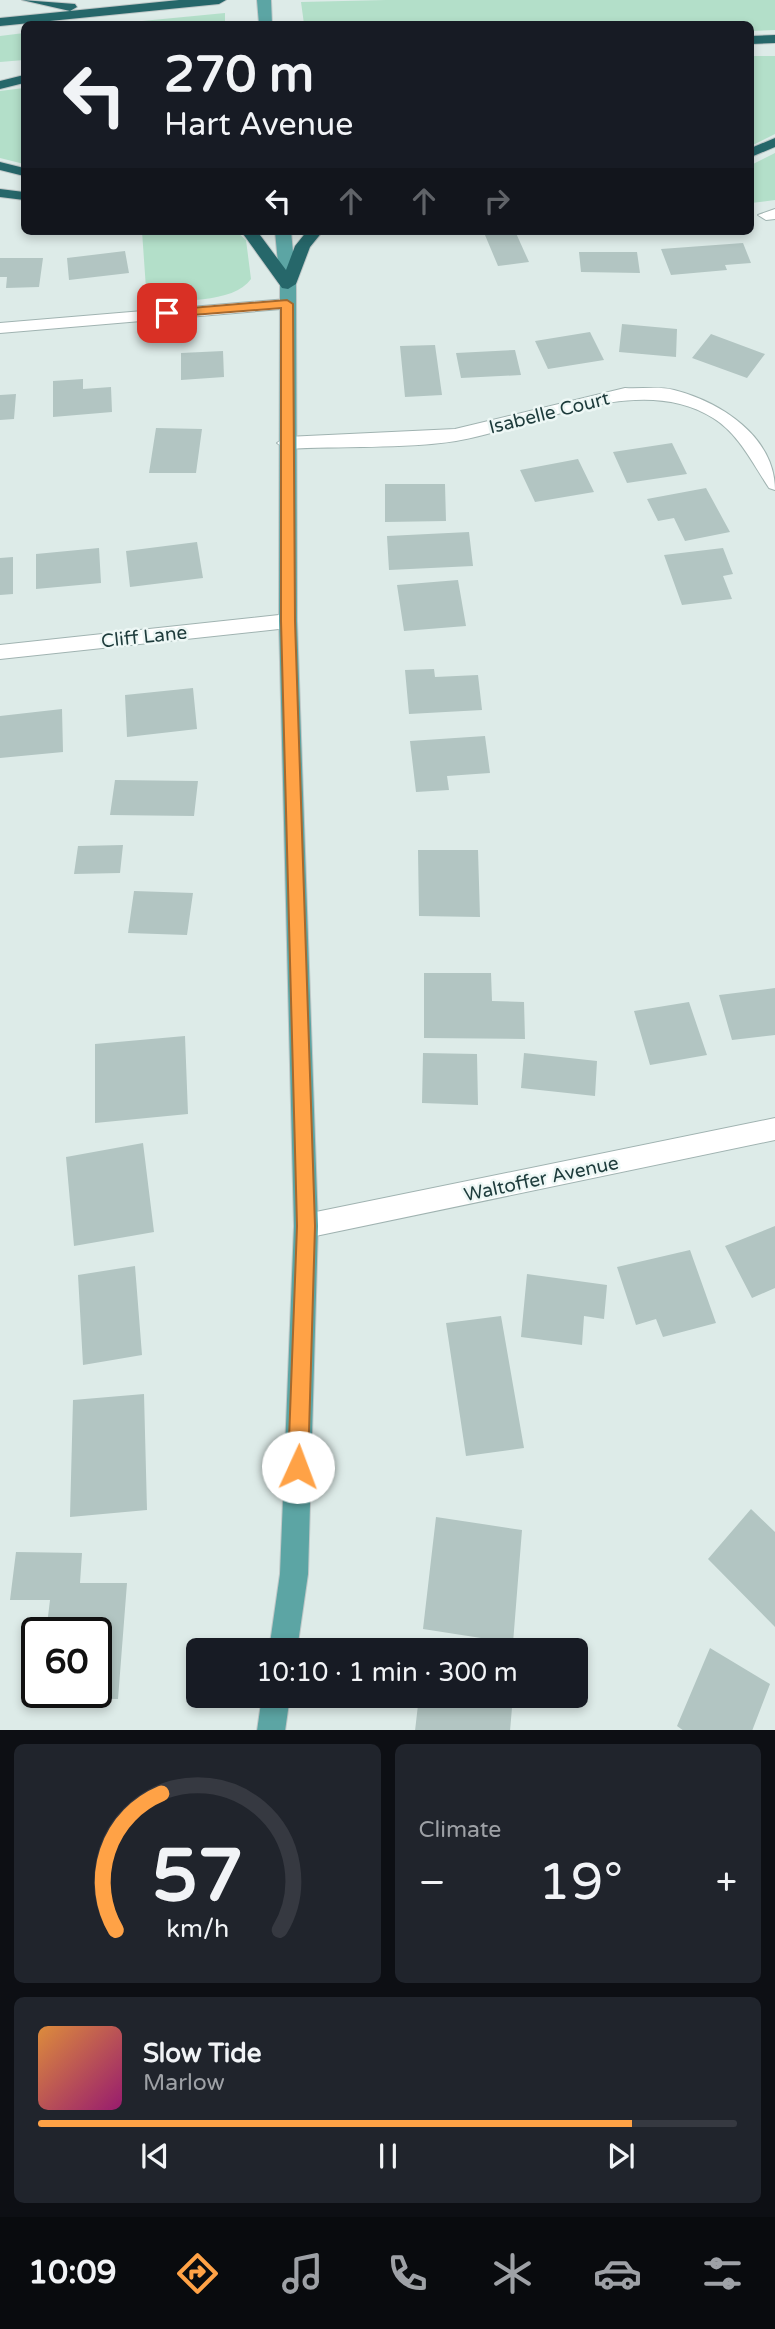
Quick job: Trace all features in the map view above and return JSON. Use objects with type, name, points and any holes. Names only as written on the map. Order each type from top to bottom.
[{"type":"highway","points":[[29,0],[68,7],[117,10]]},
{"type":"highway","points":[[0,22],[219,0]]},
{"type":"highway","points":[[754,40],[775,39]]},
{"type":"highway","points":[[0,69],[21,68]]},
{"type":"highway","points":[[0,85],[21,80]]},
{"type":"highway","points":[[754,152],[775,142]]},
{"type":"highway","points":[[0,166],[21,171]]},
{"type":"highway","points":[[0,192],[21,196]]},
{"type":"highway","points":[[252,235],[288,284]]},
{"type":"highway","points":[[288,284],[303,246],[312,235]]},
{"type":"main road","points":[[264,0],[266,21]]},
{"type":"main road","points":[[284,235],[288,284],[288,621],[306,1226],[294,1574],[285,1638]]},
{"type":"main road","points":[[271,1730],[274,1708]]},
{"type":"street","points":[[0,328],[287,304]]},
{"type":"street","name":"Isabelle Court","points":[[286,443],[455,435],[625,394],[671,395],[719,414],[745,437],[775,484]]},
{"type":"street","name":"Cliff Lane","points":[[0,652],[288,621]]},
{"type":"street","name":"Waltoffer Avenue","points":[[306,1226],[775,1129]]},
{"type":"green space","points":[[775,0],[775,30],[754,31],[754,21],[304,21],[301,2]]},
{"type":"green space","points":[[225,13],[225,21],[142,21]]},
{"type":"green space","points":[[21,33],[21,60],[0,62],[0,36]]},
{"type":"green space","points":[[754,56],[775,56],[775,134],[754,144]]},
{"type":"green space","points":[[21,88],[21,163],[0,158],[0,91]]},
{"type":"green space","points":[[775,153],[775,200],[754,203],[754,164]]},
{"type":"green space","points":[[142,235],[240,235],[246,240],[251,279],[243,287],[218,297],[147,303]]},
{"type":"building","points":[[485,235],[517,235],[529,262],[498,266]]},
{"type":"building","points":[[743,243],[751,263],[725,265],[727,270],[671,275],[661,249]]},
{"type":"building","points":[[125,251],[129,273],[69,280],[67,258]]},
{"type":"building","points":[[579,252],[637,252],[640,273],[581,272]]},
{"type":"building","points":[[0,258],[43,258],[39,287],[6,288],[7,277],[0,277]]},
{"type":"building","points":[[622,324],[677,329],[676,357],[619,352]]},
{"type":"building","points":[[590,332],[604,360],[548,369],[535,341]]},
{"type":"building","points":[[711,334],[765,354],[747,378],[692,358]]},
{"type":"building","points":[[435,345],[442,395],[405,397],[400,346]]},
{"type":"building","points":[[515,350],[521,375],[461,378],[456,353]]},
{"type":"building","points":[[223,351],[224,377],[181,380],[181,353]]},
{"type":"building","points":[[83,379],[83,389],[111,387],[112,412],[53,417],[53,381]]},
{"type":"building","points":[[16,394],[14,419],[0,420],[0,395]]},
{"type":"building","points":[[156,428],[202,429],[196,473],[149,473]]},
{"type":"building","points":[[672,443],[687,474],[627,483],[613,452]]},
{"type":"building","points":[[578,459],[594,492],[535,502],[520,470]]},
{"type":"building","points":[[385,484],[445,484],[446,521],[385,522]]},
{"type":"building","points":[[706,488],[730,532],[685,541],[674,518],[658,521],[647,499]]},
{"type":"building","points":[[469,532],[473,566],[389,570],[387,536]]},
{"type":"building","points":[[197,542],[203,578],[130,587],[126,551]]},
{"type":"building","points":[[99,548],[101,583],[36,589],[36,554]]},
{"type":"building","points":[[723,548],[733,574],[723,576],[732,599],[682,605],[664,555]]},
{"type":"building","points":[[13,557],[13,594],[0,595],[0,558]]},
{"type":"building","points":[[458,580],[466,626],[404,631],[397,585]]},
{"type":"building","points":[[434,669],[435,677],[478,675],[482,710],[409,714],[405,670]]},
{"type":"building","points":[[193,688],[197,729],[127,737],[125,695]]},
{"type":"building","points":[[62,709],[63,752],[0,758],[0,716]]},
{"type":"building","points":[[485,736],[490,773],[447,776],[449,790],[416,792],[410,741]]},
{"type":"building","points":[[115,780],[198,781],[194,816],[110,815]]},
{"type":"building","points":[[123,845],[120,873],[74,874],[78,846]]},
{"type":"building","points":[[418,850],[478,850],[480,917],[419,916]]},
{"type":"building","points":[[134,891],[193,893],[187,935],[128,933]]},
{"type":"building","points":[[424,973],[491,973],[492,1001],[524,1002],[525,1039],[424,1038]]},
{"type":"building","points":[[775,988],[775,1035],[732,1040],[719,995]]},
{"type":"building","points":[[689,1002],[707,1055],[650,1065],[634,1011]]},
{"type":"building","points":[[185,1036],[188,1114],[95,1123],[95,1044]]},
{"type":"building","points":[[423,1053],[477,1054],[478,1105],[422,1103]]},
{"type":"building","points":[[524,1053],[597,1061],[595,1096],[521,1088]]},
{"type":"building","points":[[143,1143],[154,1232],[74,1246],[66,1157]]},
{"type":"building","points":[[775,1226],[775,1288],[752,1298],[725,1246]]},
{"type":"building","points":[[690,1250],[716,1323],[663,1337],[656,1319],[636,1325],[617,1267]]},
{"type":"building","points":[[135,1266],[142,1355],[83,1365],[78,1275]]},
{"type":"building","points":[[527,1274],[607,1285],[604,1319],[584,1316],[582,1345],[521,1337]]},
{"type":"building","points":[[501,1316],[524,1448],[466,1456],[446,1323]]},
{"type":"building","points":[[144,1394],[147,1510],[70,1517],[73,1400]]},
{"type":"building","points":[[751,1509],[775,1532],[775,1627],[708,1559]]},
{"type":"building","points":[[436,1517],[522,1530],[513,1638],[481,1638],[423,1629]]},
{"type":"building","points":[[16,1552],[82,1553],[80,1583],[127,1583],[118,1699],[112,1699],[112,1617],[48,1617],[50,1600],[10,1600]]},
{"type":"building","points":[[710,1648],[770,1684],[752,1730],[683,1730],[677,1726]]},
{"type":"building","points":[[418,1708],[512,1708],[510,1730],[415,1730]]},
{"type":"route","points":[[167,313],[287,304],[288,621],[306,1226],[298,1467]]}]
